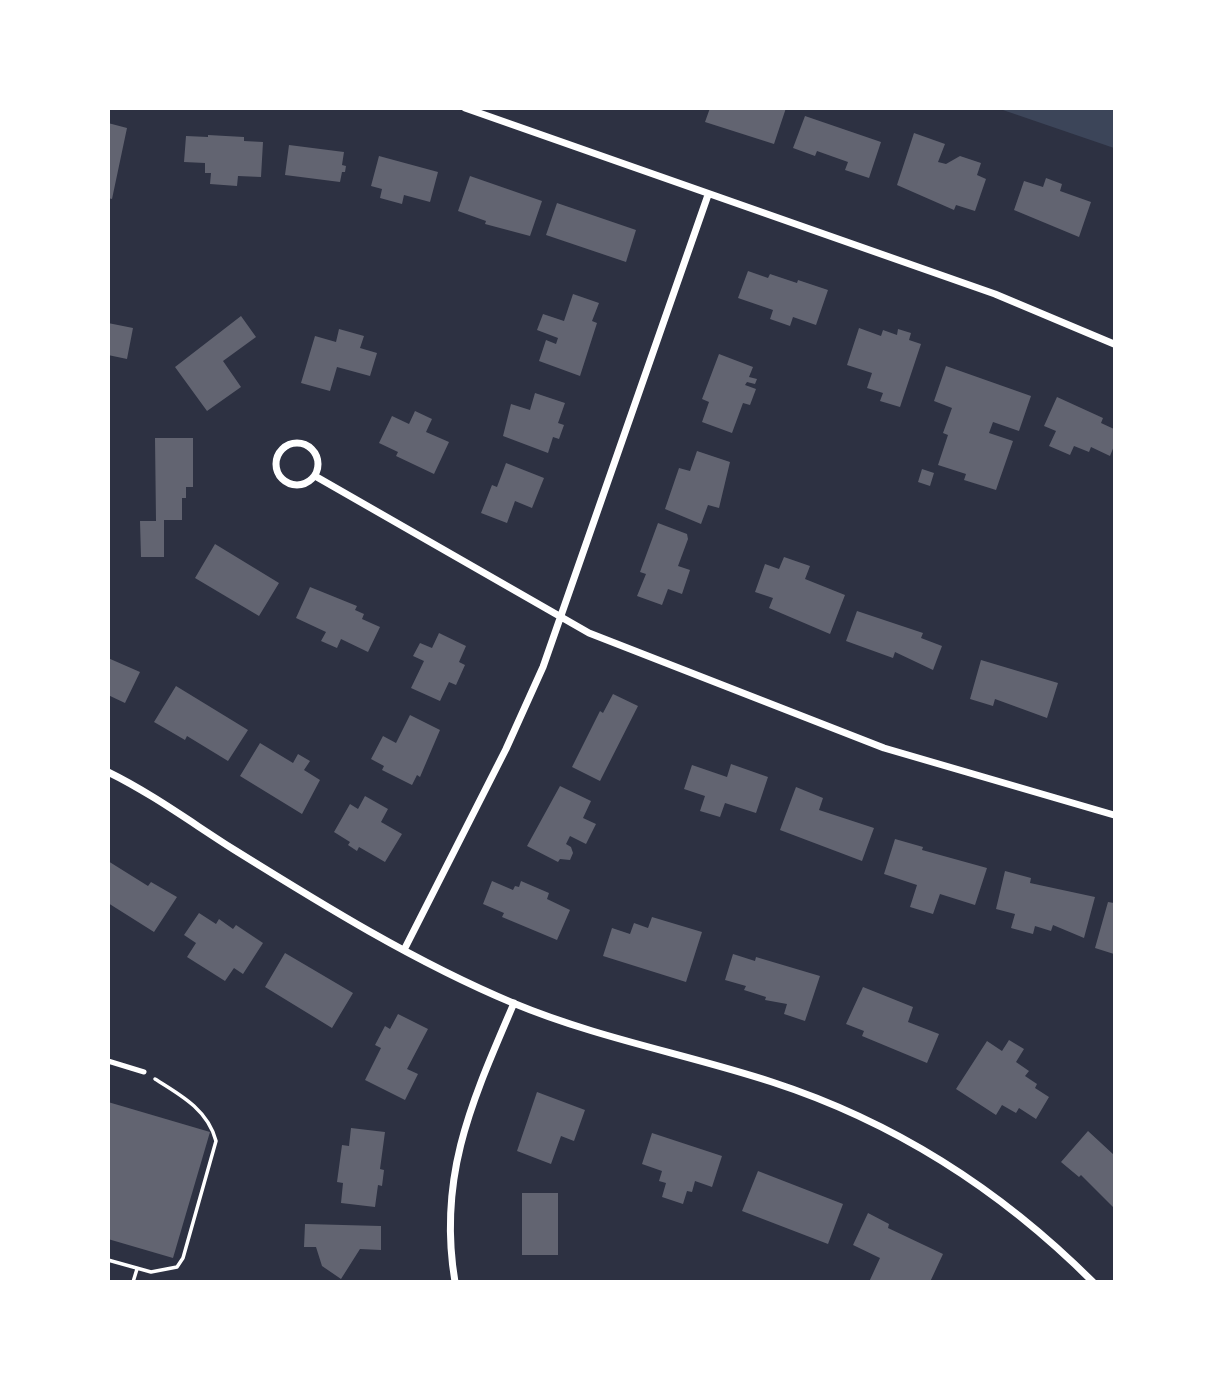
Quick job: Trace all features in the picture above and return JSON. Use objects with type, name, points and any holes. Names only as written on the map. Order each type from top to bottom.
[{"type":"street","points":[[466,108],[995,294],[1115,344]]},
{"type":"street","points":[[404,950],[525,710],[560,619],[708,195]]},
{"type":"street","points":[[288,444],[308,445],[317,456],[315,476],[310,481],[296,485],[283,480],[276,468],[278,454],[288,444]]},
{"type":"street","points":[[315,476],[560,619],[712,683],[884,748],[1115,815]]},
{"type":"street","points":[[108,772],[326,907],[404,950],[514,1003],[603,1034],[770,1081],[879,1124],[986,1189],[1025,1219],[1093,1282]]},
{"type":"street","points":[[455,1282],[449,1218],[455,1160],[471,1104],[514,1003]]},
{"type":"lane","points":[[108,1061],[144,1072]]},
{"type":"path","points":[[108,1260],[137,1269],[165,1271],[177,1267],[183,1258],[216,1142],[212,1126],[198,1109],[144,1072]]},
{"type":"path","points":[[133,1282],[137,1269]]},
{"type":"shaded area","points":[[1000,109],[1114,109],[1114,148]]},
{"type":"building","points":[[710,108],[786,108],[774,144],[705,122]]},
{"type":"building","points":[[805,116],[881,142],[869,178],[845,170],[848,162],[817,151],[815,156],[793,148]]},
{"type":"building","points":[[108,123],[127,128],[112,199],[108,198]]},
{"type":"building","points":[[914,133],[945,144],[938,162],[946,164],[960,156],[981,163],[977,175],[986,179],[975,211],[956,205],[954,210],[897,185]]},
{"type":"building","points":[[186,136],[244,137],[244,141],[263,142],[261,177],[238,176],[237,186],[210,184],[211,173],[205,173],[205,163],[184,162]]},
{"type":"building","points":[[289,145],[344,152],[342,165],[346,166],[340,182],[285,175]]},
{"type":"building","points":[[379,156],[438,172],[430,202],[404,195],[402,204],[380,198],[382,189],[371,186]]},
{"type":"building","points":[[470,176],[542,201],[530,236],[485,224],[486,221],[458,211]]},
{"type":"building","points":[[1046,178],[1062,184],[1060,191],[1091,202],[1079,237],[1014,210],[1024,181],[1043,187]]},
{"type":"building","points":[[557,203],[636,230],[626,262],[546,235]]},
{"type":"building","points":[[748,271],[768,278],[770,274],[797,283],[798,280],[828,290],[816,325],[793,317],[790,326],[770,319],[773,310],[738,298]]},
{"type":"building","points":[[573,294],[599,303],[592,321],[597,323],[580,376],[539,361],[546,340],[556,344],[558,338],[537,330],[543,314],[564,321]]},
{"type":"building","points":[[241,316],[256,337],[223,361],[241,387],[207,411],[175,367]]},
{"type":"building","points":[[108,323],[133,328],[127,359],[108,355]]},
{"type":"building","points":[[859,328],[881,336],[883,330],[897,335],[898,329],[911,333],[909,340],[921,344],[900,407],[880,401],[883,393],[867,388],[872,373],[847,365]]},
{"type":"building","points":[[339,329],[364,336],[360,348],[377,353],[370,376],[337,367],[330,391],[301,383],[315,336],[336,342]]},
{"type":"building","points":[[719,354],[753,367],[749,377],[757,379],[755,384],[747,382],[745,385],[756,389],[750,405],[743,403],[732,433],[702,422],[709,402],[702,399]]},
{"type":"building","points":[[946,366],[1031,396],[1019,431],[993,422],[989,433],[1013,441],[996,490],[964,480],[966,474],[938,465],[948,435],[943,433],[952,408],[934,401]]},
{"type":"building","points":[[535,393],[565,403],[558,423],[564,425],[559,439],[553,437],[548,453],[503,436],[511,404],[530,410]]},
{"type":"building","points":[[1057,397],[1103,418],[1101,423],[1114,429],[1114,446],[1110,456],[1091,447],[1089,452],[1074,446],[1070,455],[1049,446],[1056,431],[1044,426]]},
{"type":"building","points":[[415,411],[432,419],[426,432],[449,442],[434,474],[396,456],[398,452],[379,443],[392,416],[409,424]]},
{"type":"building","points":[[155,438],[193,438],[193,487],[186,487],[186,498],[182,498],[182,520],[164,520],[164,557],[141,557],[140,521],[156,521]]},
{"type":"building","points":[[697,451],[730,462],[719,508],[708,505],[701,524],[665,509],[679,468],[690,471]]},
{"type":"building","points":[[506,463],[544,478],[532,508],[515,501],[507,523],[481,513],[492,485],[497,487]]},
{"type":"building","points":[[922,469],[934,473],[930,486],[918,482]]},
{"type":"building","points":[[658,523],[687,534],[688,539],[678,566],[690,570],[682,594],[668,589],[662,605],[637,596],[646,574],[640,572]]},
{"type":"building","points":[[215,544],[279,583],[259,616],[195,578]]},
{"type":"building","points":[[784,557],[810,566],[805,579],[845,595],[830,634],[769,608],[773,598],[755,592],[765,564],[779,569]]},
{"type":"building","points":[[310,587],[357,606],[355,610],[364,614],[362,619],[380,627],[368,652],[341,639],[337,648],[321,641],[326,632],[296,618]]},
{"type":"building","points":[[857,611],[923,633],[921,638],[942,646],[933,670],[895,652],[893,658],[846,641]]},
{"type":"building","points":[[439,633],[466,646],[459,662],[465,665],[456,685],[449,682],[440,701],[411,688],[424,661],[413,656],[420,643],[432,648]]},
{"type":"building","points":[[108,658],[140,672],[125,703],[108,695]]},
{"type":"building","points":[[981,660],[1058,683],[1047,718],[995,699],[993,706],[970,699]]},
{"type":"building","points":[[176,686],[248,730],[228,761],[187,736],[185,740],[154,722]]},
{"type":"building","points":[[613,694],[638,706],[600,781],[572,767],[600,711],[603,713]]},
{"type":"building","points":[[410,715],[440,730],[420,777],[417,775],[412,785],[382,770],[384,766],[371,759],[383,736],[396,743]]},
{"type":"building","points":[[260,743],[293,763],[298,754],[310,761],[304,770],[320,780],[302,814],[240,776]]},
{"type":"building","points":[[731,764],[768,777],[756,813],[725,803],[720,817],[700,811],[705,796],[684,789],[692,765],[727,777]]},
{"type":"building","points":[[560,786],[591,801],[583,818],[596,824],[586,844],[570,836],[566,844],[571,847],[573,853],[570,860],[560,859],[558,862],[527,846]]},
{"type":"building","points":[[796,787],[823,798],[819,810],[874,828],[862,861],[780,830]]},
{"type":"building","points":[[365,796],[388,809],[381,822],[402,834],[385,862],[359,847],[357,851],[348,845],[350,842],[334,832],[350,804],[358,809]]},
{"type":"building","points":[[895,839],[923,847],[922,850],[987,868],[975,905],[940,894],[933,914],[910,907],[917,885],[884,874]]},
{"type":"building","points":[[108,861],[148,886],[151,882],[177,897],[154,932],[108,903]]},
{"type":"building","points":[[1005,871],[1031,878],[1030,883],[1095,897],[1084,938],[1053,925],[1051,931],[1035,926],[1033,934],[1011,928],[1015,914],[996,909]]},
{"type":"building","points":[[492,881],[513,890],[515,886],[519,887],[521,881],[549,893],[547,899],[570,910],[557,940],[502,917],[504,913],[483,904]]},
{"type":"building","points":[[1108,902],[1114,903],[1114,954],[1095,948]]},
{"type":"building","points":[[199,913],[216,924],[219,919],[233,929],[236,925],[263,943],[243,974],[234,968],[225,981],[187,957],[196,943],[184,935]]},
{"type":"building","points":[[652,917],[702,932],[686,982],[603,956],[612,928],[630,934],[634,923],[648,928]]},
{"type":"building","points":[[285,953],[353,993],[332,1028],[265,987]]},
{"type":"building","points":[[733,954],[755,961],[756,957],[820,976],[805,1021],[784,1014],[787,1004],[765,1000],[766,997],[744,990],[746,986],[725,980]]},
{"type":"building","points":[[863,987],[913,1007],[908,1022],[939,1034],[927,1063],[862,1036],[864,1031],[846,1024]]},
{"type":"building","points":[[398,1014],[428,1029],[407,1069],[418,1074],[405,1100],[365,1080],[381,1048],[375,1045],[385,1026],[390,1029]]},
{"type":"building","points":[[1009,1040],[1024,1049],[1016,1062],[1029,1071],[1025,1076],[1037,1084],[1035,1088],[1049,1097],[1036,1119],[1019,1108],[1016,1113],[1002,1105],[996,1115],[956,1089],[987,1041],[1002,1051]]},
{"type":"building","points":[[537,1092],[585,1110],[574,1141],[561,1136],[551,1164],[517,1151]]},
{"type":"building","points":[[108,1102],[210,1132],[173,1258],[108,1239]]},
{"type":"building","points":[[351,1128],[385,1132],[380,1169],[384,1170],[382,1186],[378,1185],[375,1207],[341,1203],[343,1183],[337,1182],[342,1145],[349,1146]]},
{"type":"building","points":[[1088,1131],[1114,1155],[1114,1208],[1081,1175],[1079,1177],[1061,1162]]},
{"type":"building","points":[[652,1133],[722,1156],[712,1187],[695,1181],[692,1192],[687,1191],[683,1204],[662,1197],[666,1183],[659,1181],[662,1171],[642,1164]]},
{"type":"building","points":[[758,1171],[843,1204],[828,1244],[742,1211]]},
{"type":"building","points":[[522,1193],[558,1193],[558,1255],[522,1255]]},
{"type":"building","points":[[868,1213],[889,1224],[888,1228],[943,1254],[930,1282],[869,1282],[880,1258],[853,1245]]},
{"type":"building","points":[[305,1224],[381,1226],[381,1250],[360,1249],[341,1279],[322,1266],[316,1247],[304,1247]]}]
